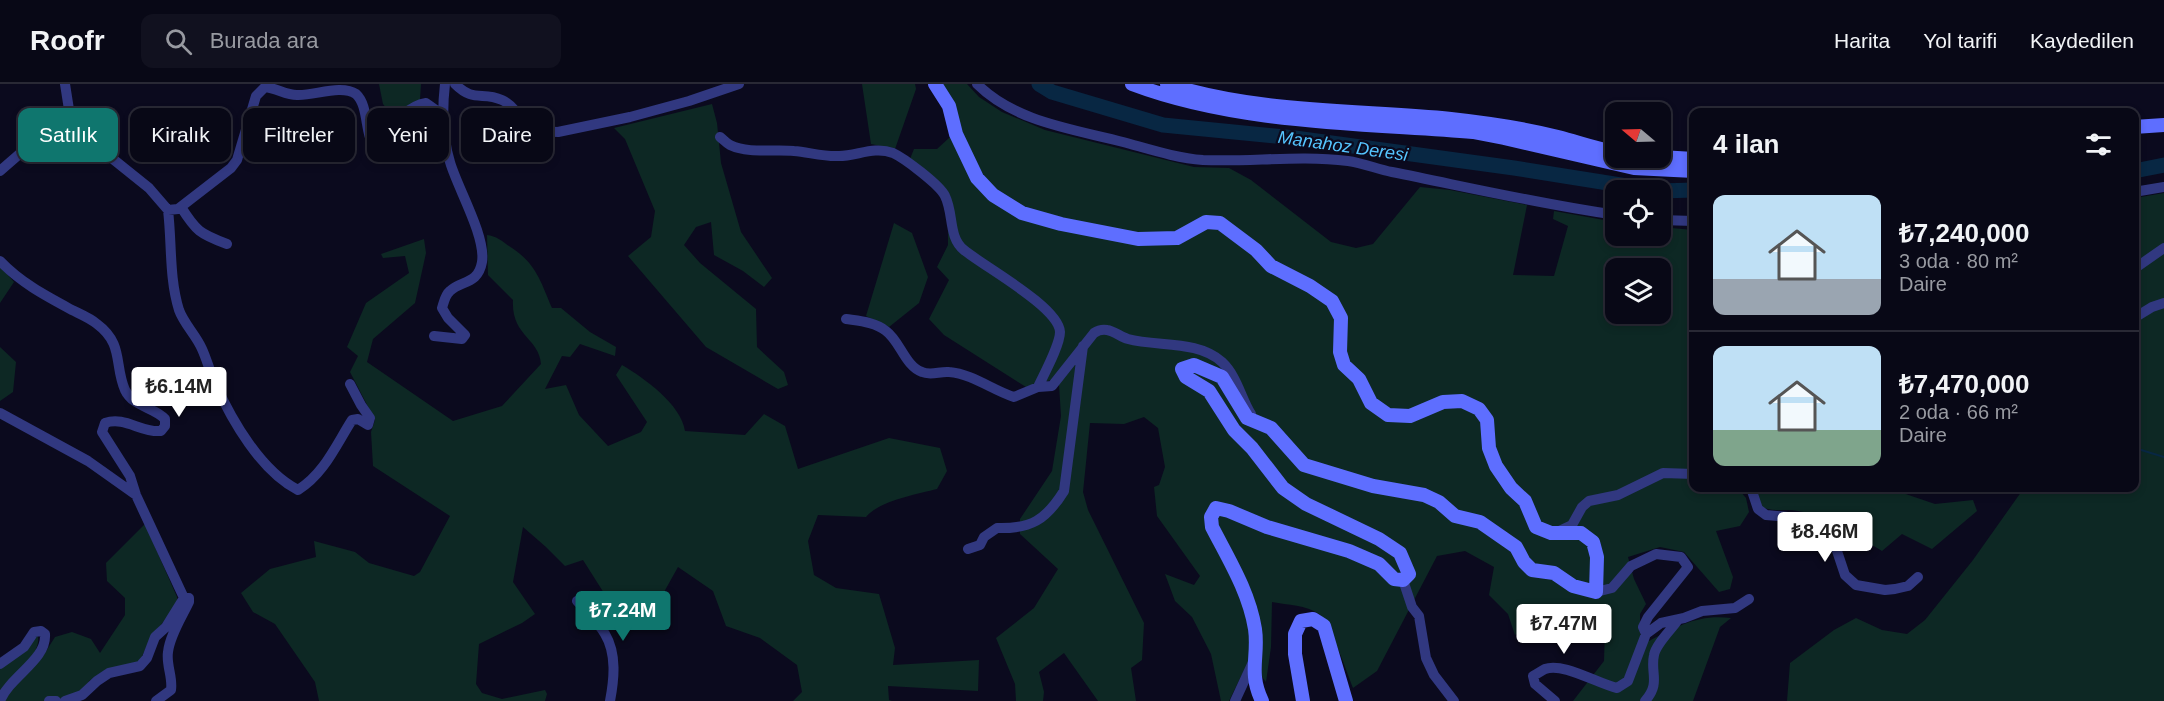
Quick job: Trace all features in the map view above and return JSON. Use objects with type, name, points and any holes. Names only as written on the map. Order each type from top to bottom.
[{"type":"street","points":[[65,84],[69,108]]},
{"type":"street","points":[[443,108],[445,84]]},
{"type":"street","points":[[455,84],[466,94],[489,96],[510,104],[533,127],[546,132],[558,132],[650,112],[739,84]]},
{"type":"street","points":[[935,84],[949,106],[956,134],[977,178],[993,195],[1022,213],[1061,224],[1138,239],[1178,238],[1206,222],[1221,223],[1256,250],[1271,266],[1310,286],[1332,301],[1341,318],[1340,352],[1344,365],[1359,379],[1371,403],[1388,415],[1410,416],[1443,402],[1462,400],[1479,409],[1487,420],[1489,448],[1496,466],[1511,488],[1525,501],[1536,527],[1557,533],[1581,533],[1593,542],[1597,557],[1596,592]]},
{"type":"street","points":[[977,84],[986,94],[1006,107],[1043,122],[1170,154],[1201,160],[1259,158],[1348,161],[1389,172],[1529,201],[1605,213]]},
{"type":"street","points":[[1132,84],[1189,103],[1283,117],[1473,132],[1634,168],[1689,171]]},
{"type":"street","points":[[1167,84],[1206,95],[1284,106],[1488,123],[1549,135],[1605,150]]},
{"type":"street","points":[[168,210],[181,207],[231,168],[237,160],[256,96],[265,87],[295,96],[344,89],[356,95],[363,106],[367,130]]},
{"type":"street","points":[[412,108],[426,103],[433,108]]},
{"type":"street","points":[[2139,126],[2164,124]]},
{"type":"street","points":[[720,137],[729,145],[745,149],[792,150],[838,157],[872,150],[893,153],[921,172],[945,194],[952,217],[954,239],[963,250],[1008,279],[1053,316],[1060,332],[1051,362],[1038,387]]},
{"type":"street","points":[[0,171],[18,155]]},
{"type":"street","points":[[434,336],[462,339],[465,335],[448,318],[442,308],[445,297],[451,290],[467,283],[479,272],[482,259],[476,230],[449,157]]},
{"type":"street","points":[[1671,158],[1689,159]]},
{"type":"street","points":[[116,162],[149,188],[168,210],[172,276],[180,311],[201,347],[214,383],[241,432],[273,473],[285,483],[298,490],[310,483],[334,451],[352,420],[358,419],[368,425],[370,418],[351,384]]},
{"type":"street","points":[[2139,191],[2164,187]]},
{"type":"street","points":[[181,207],[194,227],[204,235],[227,244]]},
{"type":"street","points":[[1671,220],[1689,221]]},
{"type":"street","points":[[2139,266],[2164,248]]},
{"type":"street","points":[[0,261],[34,289],[98,324],[116,346],[125,389],[131,398],[165,419],[165,426],[161,431],[152,432],[114,420],[105,423],[102,432],[130,476],[136,495],[184,598]]},
{"type":"street","points":[[2139,315],[2164,303]]},
{"type":"street","points":[[846,319],[867,323],[888,332],[912,365],[921,372],[928,374],[950,372],[977,380],[1014,397],[1038,387],[1052,386],[1094,333],[1106,330],[1129,339],[1195,349],[1208,353],[1221,361],[1240,390],[1250,413],[1260,423]]},
{"type":"street","points":[[968,549],[980,546],[984,537],[997,528],[1031,525],[1053,510],[1064,491],[1083,346]]},
{"type":"street","points":[[1403,580],[1409,574],[1400,553],[1379,539],[1306,504],[1282,488],[1252,448],[1234,430],[1209,391],[1186,377],[1182,369],[1194,365],[1222,377],[1247,418],[1271,428],[1304,465],[1373,486],[1424,495],[1439,502],[1455,516],[1480,522],[1516,547],[1524,562],[1532,570],[1554,573],[1573,586],[1596,592],[1612,588],[1631,566],[1656,554],[1681,557],[1688,567],[1648,616],[1643,627],[1646,634]]},
{"type":"street","points":[[0,413],[88,461],[136,495]]},
{"type":"street","points":[[1557,533],[1572,525],[1582,507],[1589,501],[1618,495],[1663,473],[1689,474]]},
{"type":"street","points":[[1752,492],[1758,509],[1766,515],[1798,518],[1815,524],[1835,545],[1845,575],[1856,585],[1885,590],[1908,586],[1918,578]]},
{"type":"street","points":[[1262,701],[1257,691],[1254,661],[1255,631],[1247,596],[1212,527],[1211,517],[1216,508],[1267,527],[1350,551],[1379,564],[1394,579],[1403,580]]},
{"type":"street","points":[[1403,580],[1412,607],[1419,616],[1426,658],[1434,675],[1454,701]]},
{"type":"street","points":[[65,701],[82,695],[109,673],[140,666],[147,657],[155,637],[166,627],[184,598]]},
{"type":"street","points":[[156,701],[171,690],[173,680],[168,664],[168,651],[189,602],[189,598],[184,598]]},
{"type":"street","points":[[1555,701],[1535,684],[1533,676],[1547,668],[1566,669],[1617,688],[1628,681],[1646,634],[1661,623],[1678,620],[1702,611],[1735,608],[1749,599]]},
{"type":"street","points":[[577,601],[605,634],[613,655],[610,701]]},
{"type":"street","points":[[1303,701],[1295,634],[1301,621],[1313,619],[1324,626],[1346,701]]},
{"type":"street","points":[[1645,701],[1652,691],[1654,682],[1653,657],[1657,646],[1678,620]]},
{"type":"street","points":[[0,664],[24,647],[34,632],[41,631],[45,634],[45,642],[39,655],[5,689],[0,701]]},
{"type":"street","points":[[1234,701],[1254,661]]},
{"type":"street","points":[[50,701],[56,701]]},
{"type":"green space","points":[[379,84],[421,84],[420,100],[407,108],[386,108],[383,104]]},
{"type":"green space","points":[[862,84],[915,84],[916,89],[895,149],[871,144]]},
{"type":"green space","points":[[940,84],[967,84],[979,97],[1002,112],[1045,130],[1194,167],[1229,168],[1251,180],[1331,242],[1356,248],[1373,244],[1420,187],[1450,190],[1527,205],[1513,275],[1554,276],[1568,226],[1553,219],[1554,211],[1605,220],[1605,246],[1671,246],[1671,228],[1689,230],[1689,492],[1741,492],[1746,498],[1749,512],[1740,526],[1716,531],[1733,577],[1730,589],[1719,592],[1684,552],[1660,547],[1628,557],[1634,579],[1646,604],[1640,614],[1640,634],[1649,641],[1688,622],[1708,618],[1731,618],[1720,627],[1693,701],[1573,701],[1604,661],[1605,627],[1574,608],[1552,608],[1515,635],[1508,614],[1489,595],[1494,567],[1465,551],[1437,556],[1377,671],[1353,688],[1333,637],[1319,614],[1303,607],[1272,602],[1271,647],[1266,682],[1249,660],[1229,701],[1221,701],[1211,654],[1192,617],[1175,601],[1165,574],[1194,585],[1200,576],[1157,516],[1154,487],[1159,485],[1165,467],[1158,428],[1144,417],[1124,424],[1090,423],[1083,492],[1088,510],[1144,623],[1142,660],[1131,668],[1136,701],[1098,701],[1064,653],[1039,672],[1044,692],[1043,701],[1016,701],[1015,684],[996,638],[1034,608],[1058,569],[1020,534],[1020,519],[1052,471],[1061,416],[1059,385],[1051,380],[1026,387],[944,335],[929,319],[949,280],[937,267],[948,245],[948,194],[910,159],[914,149],[937,149],[961,127]]},
{"type":"green space","points":[[712,104],[717,123],[721,163],[741,232],[772,278],[764,287],[743,271],[714,255],[711,222],[696,227],[684,245],[700,263],[756,309],[757,347],[784,372],[788,385],[778,389],[706,347],[628,256],[651,237],[655,211],[625,139],[614,128]]},
{"type":"green space","points":[[2164,193],[2164,701],[1787,701],[1790,663],[1834,630],[1856,618],[1882,630],[1907,634],[1925,620],[1973,560],[2021,492],[2139,492],[2139,197]]},
{"type":"green space","points":[[894,223],[912,233],[928,277],[919,303],[889,327],[866,316]]},
{"type":"green space","points":[[487,235],[501,241],[525,259],[536,273],[552,308],[561,308],[590,332],[616,347],[615,356],[580,344],[570,357],[562,356],[545,389],[566,385],[579,415],[608,446],[641,432],[647,422],[616,375],[622,365],[651,384],[669,402],[677,411],[685,431],[745,435],[764,414],[785,426],[798,469],[889,438],[940,448],[947,471],[937,489],[889,502],[866,517],[818,515],[808,541],[814,575],[836,588],[879,594],[895,648],[893,665],[979,660],[978,691],[888,686],[889,700],[892,701],[793,701],[802,692],[797,665],[760,638],[726,626],[713,591],[678,567],[659,601],[665,612],[649,615],[609,601],[583,560],[565,566],[523,527],[513,582],[535,614],[479,644],[476,684],[482,693],[502,699],[545,690],[547,694],[545,701],[319,701],[315,682],[275,624],[253,612],[241,593],[270,569],[316,557],[314,541],[355,552],[369,563],[414,576],[420,572],[450,516],[373,466],[371,432],[375,420],[350,372],[358,356],[347,347],[366,303],[409,273],[405,256],[383,258],[381,254],[424,239],[426,253],[415,303],[373,339],[367,362],[453,421],[502,406],[541,364],[536,348],[516,322],[513,300],[488,275]]},
{"type":"green space","points":[[0,266],[14,282],[0,303]]},
{"type":"green space","points":[[0,347],[16,362],[13,392],[0,401]]},
{"type":"green space","points":[[1755,492],[1900,492],[1935,504],[1973,500],[1977,511],[1932,549],[1902,534],[1882,551],[1842,527],[1809,513],[1761,507]]},
{"type":"green space","points":[[145,524],[177,597],[177,604],[150,639],[139,663],[107,669],[89,681],[81,701],[4,701],[7,692],[43,656],[55,637],[72,632],[91,639],[100,653],[125,615],[125,598],[107,581],[106,563]]},
{"type":"green space","points":[[37,634],[38,641],[32,657],[0,692],[0,666]]},
{"type":"waterway","name":"Manahoz Deresi","points":[[1039,84],[1052,92],[1163,125],[1295,138],[1605,183]]},
{"type":"waterway","name":"Manahoz Deresi","points":[[2139,170],[2164,165]]},
{"type":"waterway","name":"Manahoz Deresi","points":[[1671,191],[1689,190]]},
{"type":"waterway","points":[[2139,449],[2164,457]]}]
